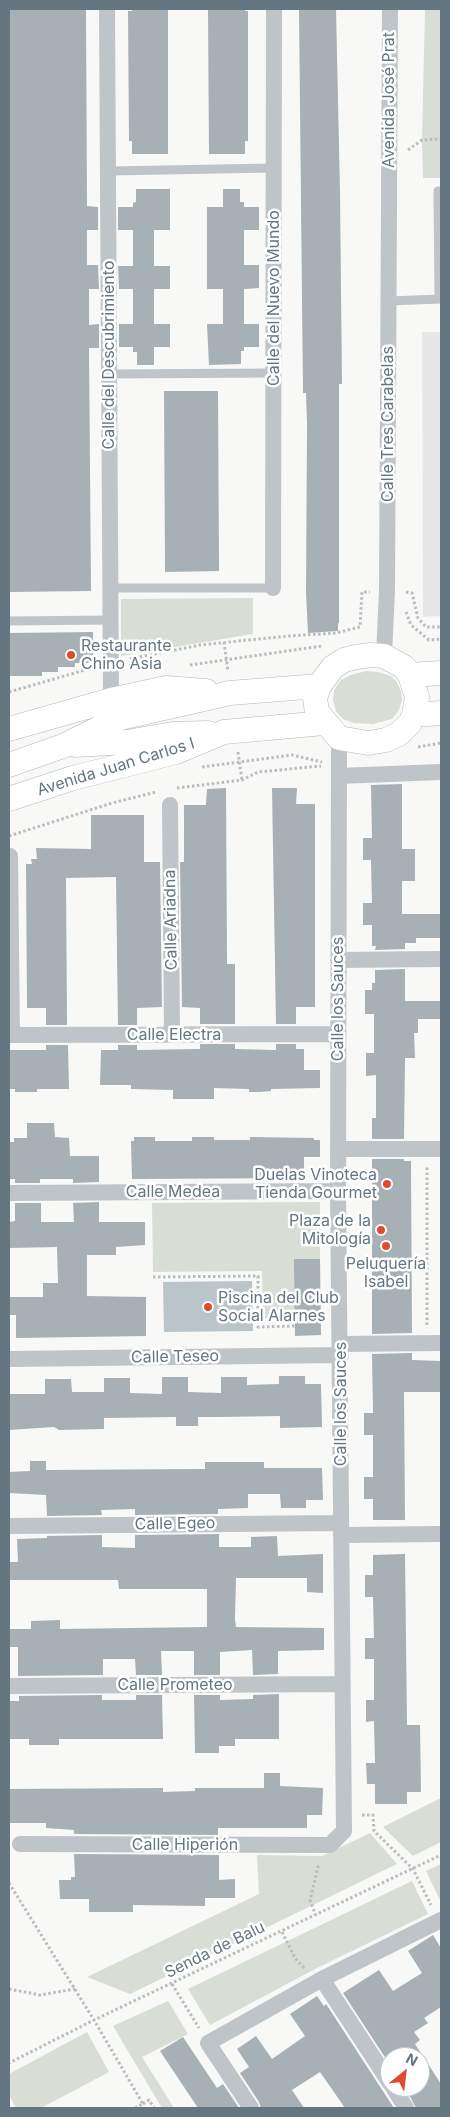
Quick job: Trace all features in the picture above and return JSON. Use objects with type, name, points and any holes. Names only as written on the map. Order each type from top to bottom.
[{"type":"main road","points":[[356,656],[384,656],[404,667],[410,676],[417,697],[414,715],[410,723],[399,734],[386,740],[368,744],[332,730],[317,712],[315,698],[319,686],[334,667],[344,660],[356,656]]},
{"type":"main road","points":[[410,676],[441,673]]},
{"type":"main road","name":"Avenida Juan Carlos I","points":[[9,764],[63,746],[120,718],[230,693],[319,686]]},
{"type":"main road","name":"Avenida Juan Carlos I","points":[[9,729],[111,700],[166,688],[230,693]]},
{"type":"main road","points":[[414,715],[441,713]]},
{"type":"main road","name":"Avenida Juan Carlos I","points":[[63,746],[127,742],[173,734],[332,730]]},
{"type":"main road","name":"Avenida Juan Carlos I","points":[[9,799],[73,778],[176,752],[224,732]]},
{"type":"street","name":"Calle del Descubrimiento","points":[[107,9],[111,700]]},
{"type":"street","name":"Calle del Nuevo Mundo","points":[[273,588],[274,9]]},
{"type":"street","name":"Avenida José Prat","points":[[389,191],[390,9]]},
{"type":"street","name":"Calle Tres Carabelas","points":[[384,656],[387,598],[389,191]]},
{"type":"street","name":"Calle los Sauces","points":[[323,1845],[330,1846],[344,1831],[341,1684],[338,1191],[339,770],[332,730]]},
{"type":"street","points":[[339,770],[441,772]]},
{"type":"street","name":"Calle Ariadna","points":[[166,795],[172,1035]]},
{"type":"street","points":[[10,856],[11,1035]]},
{"type":"street","points":[[338,960],[441,959]]},
{"type":"street","name":"Calle Electra","points":[[11,1035],[338,1034]]},
{"type":"street","points":[[338,1149],[434,1149]]},
{"type":"street","name":"Calle Medea","points":[[9,1193],[338,1191]]},
{"type":"street","name":"Calle Teseo","points":[[9,1359],[340,1349],[434,1343]]},
{"type":"street","name":"Calle Egeo","points":[[9,1526],[341,1529],[441,1534]]},
{"type":"street","name":"Calle Prometeo","points":[[9,1686],[341,1684]]},
{"type":"street","name":"Calle Hiperión","points":[[20,1844],[323,1845]]},
{"type":"street","points":[[251,2108],[208,2042],[319,1981],[440,1922]]},
{"type":"street","points":[[319,1981],[380,2069]]},
{"type":"street","points":[[399,2097],[406,2108]]},
{"type":"lane","points":[[109,171],[273,168]]},
{"type":"lane","points":[[389,301],[440,300],[438,191],[441,191]]},
{"type":"lane","points":[[109,374],[274,373]]},
{"type":"lane","points":[[110,588],[273,588]]},
{"type":"lane","points":[[9,621],[110,620]]},
{"type":"path","points":[[389,150],[407,151],[422,140],[441,139]]},
{"type":"path","points":[[9,692],[110,663],[200,645],[336,633],[360,627],[362,592],[387,598],[404,605],[411,625],[429,640],[441,639]]},
{"type":"path","points":[[387,598],[412,592],[418,618],[426,627],[441,627]]},
{"type":"path","points":[[185,666],[330,643]]},
{"type":"path","points":[[417,748],[441,743]]},
{"type":"path","points":[[201,768],[292,755],[339,770]]},
{"type":"path","points":[[9,836],[112,803],[166,795],[242,780],[258,772],[339,770]]},
{"type":"path","points":[[434,1149],[434,1343]]},
{"type":"path","points":[[153,1277],[258,1276],[258,1326],[295,1326]]},
{"type":"path","points":[[344,1814],[373,1815],[374,1831],[413,1869],[440,1922]]},
{"type":"path","points":[[316,1916],[310,1900],[323,1845]]},
{"type":"path","name":"Senda de Balu","points":[[9,2063],[94,2020],[441,1855]]},
{"type":"path","points":[[9,1883],[94,2020],[143,2104]]},
{"type":"path","points":[[282,1932],[295,1958],[319,1981]]},
{"type":"path","points":[[172,1984],[208,2042]]},
{"type":"path","points":[[9,1989],[40,1995],[75,1990]]},
{"type":"path","points":[[135,2108],[149,2100],[154,2108]]},
{"type":"shaded area","points":[[425,9],[441,9],[441,178],[423,178]]},
{"type":"shaded area","points":[[422,332],[441,332],[441,616],[423,617]]},
{"type":"shaded area","points":[[253,598],[253,634],[121,656],[121,599]]},
{"type":"shaded area","points":[[366,671],[391,676],[396,681],[401,691],[402,700],[399,710],[392,719],[373,724],[354,723],[343,719],[336,711],[333,700],[334,690],[341,680]]},
{"type":"shaded area","points":[[320,1202],[320,1259],[295,1259],[295,1318],[263,1318],[262,1271],[153,1272],[152,1203]]},
{"type":"shaded area","name":"Piscina del Club Social Alarnes","points":[[252,1281],[253,1331],[164,1332],[163,1282]]},
{"type":"shaded area","points":[[441,1798],[441,1842],[413,1856],[383,1827]]},
{"type":"shaded area","points":[[370,1833],[397,1864],[130,1994],[87,1977],[259,1894],[257,1855],[322,1856]]},
{"type":"shaded area","points":[[441,1864],[441,1902],[426,1871]]},
{"type":"shaded area","points":[[412,1881],[428,1914],[317,1968],[210,2025],[188,1989]]},
{"type":"shaded area","points":[[168,2001],[188,2034],[142,2057],[174,2108],[162,2108],[113,2026]]},
{"type":"shaded area","points":[[87,2032],[109,2072],[41,2108],[16,2108],[9,2095],[9,2074]]},
{"type":"building","points":[[9,9],[86,9],[87,206],[98,207],[98,230],[87,230],[87,265],[98,265],[99,289],[89,289],[89,325],[99,324],[99,348],[89,348],[91,591],[9,592]]},
{"type":"building","points":[[132,9],[168,9],[168,154],[132,154],[132,141],[129,141],[128,11],[132,11]]},
{"type":"building","points":[[208,9],[245,9],[245,11],[248,11],[248,141],[245,141],[245,154],[209,154]]},
{"type":"building","points":[[299,9],[336,9],[340,192],[342,384],[339,384],[339,623],[338,631],[308,633],[306,593],[307,424],[306,393],[303,393]]},
{"type":"building","points":[[136,189],[170,189],[170,230],[154,230],[154,266],[170,266],[170,289],[154,289],[154,324],[170,324],[170,347],[154,347],[154,365],[137,365],[137,352],[133,352],[133,347],[119,347],[119,324],[133,324],[133,289],[119,289],[118,266],[133,266],[133,230],[118,230],[118,207],[133,207],[133,203],[136,202]]},
{"type":"building","points":[[223,189],[240,189],[240,202],[244,202],[244,207],[259,207],[259,230],[244,230],[244,265],[259,265],[259,288],[244,289],[244,324],[259,324],[259,347],[244,347],[244,351],[241,351],[241,364],[209,365],[207,324],[223,324],[223,289],[207,289],[207,207],[223,207]]},
{"type":"building","points":[[164,391],[218,391],[219,571],[165,572]]},
{"type":"building","points":[[93,632],[93,663],[75,663],[75,667],[58,667],[58,672],[42,672],[42,676],[9,676],[9,633]]},
{"type":"building","points":[[402,784],[402,849],[415,849],[415,881],[402,881],[402,914],[441,914],[441,938],[416,938],[416,943],[405,943],[405,949],[375,950],[376,946],[372,946],[372,925],[363,925],[363,903],[372,903],[371,860],[363,860],[363,838],[372,838],[371,785]]},
{"type":"building","points":[[226,788],[227,964],[235,964],[235,1024],[200,1024],[200,1008],[182,1007],[180,862],[184,862],[184,805],[206,805],[207,789]]},
{"type":"building","points":[[272,788],[297,788],[296,804],[315,804],[315,1007],[296,1007],[296,1024],[276,1024]]},
{"type":"building","points":[[91,815],[144,815],[144,862],[160,862],[162,1007],[137,1008],[137,1025],[118,1025],[116,877],[66,878],[67,1025],[46,1025],[46,1008],[27,1008],[26,864],[32,864],[31,859],[37,859],[36,848],[91,849]]},
{"type":"building","points":[[405,969],[405,1001],[441,1001],[441,1019],[418,1019],[418,1033],[414,1033],[415,1058],[405,1058],[404,1139],[372,1139],[372,1118],[376,1118],[376,1075],[366,1076],[366,1053],[374,1053],[374,1014],[365,1014],[365,990],[372,990],[372,983],[375,983],[375,970]]},
{"type":"building","points":[[200,1044],[235,1044],[235,1049],[276,1050],[276,1044],[296,1044],[296,1049],[304,1049],[304,1070],[320,1070],[320,1088],[271,1089],[271,1091],[249,1092],[249,1089],[214,1088],[214,1099],[173,1099],[173,1090],[131,1089],[131,1085],[100,1085],[101,1050],[118,1050],[118,1045],[137,1045],[137,1050],[200,1049]]},
{"type":"building","points":[[46,1045],[68,1045],[69,1089],[37,1089],[37,1092],[15,1092],[15,1089],[9,1089],[9,1050],[46,1050]]},
{"type":"building","points":[[27,1123],[54,1123],[55,1137],[69,1138],[70,1156],[99,1156],[99,1182],[73,1183],[73,1179],[40,1179],[40,1183],[15,1183],[15,1179],[9,1179],[9,1142],[14,1142],[14,1138],[27,1138]]},
{"type":"building","points":[[134,1137],[155,1137],[155,1141],[192,1141],[192,1137],[214,1137],[214,1140],[250,1140],[250,1137],[314,1138],[314,1140],[320,1140],[320,1157],[304,1157],[304,1178],[132,1179],[131,1141],[134,1141]]},
{"type":"building","points":[[372,1159],[404,1159],[404,1161],[411,1161],[412,1333],[372,1334]]},
{"type":"building","points":[[99,1202],[99,1222],[145,1222],[145,1245],[116,1247],[116,1255],[87,1255],[87,1296],[146,1297],[146,1336],[16,1338],[16,1315],[9,1315],[9,1297],[43,1297],[43,1283],[58,1283],[57,1247],[9,1248],[9,1222],[15,1221],[15,1203],[41,1203],[41,1222],[74,1222],[73,1203]]},
{"type":"building","points":[[294,1259],[320,1259],[321,1335],[295,1336]]},
{"type":"building","points":[[412,1353],[412,1360],[441,1361],[441,1392],[404,1392],[405,1520],[373,1520],[373,1499],[364,1499],[364,1477],[373,1477],[373,1435],[364,1435],[364,1413],[373,1413],[372,1354]]},
{"type":"building","points":[[279,1376],[305,1376],[305,1384],[321,1384],[322,1427],[280,1428],[280,1416],[198,1417],[198,1426],[176,1426],[176,1417],[104,1418],[104,1429],[59,1430],[54,1427],[9,1430],[9,1394],[45,1394],[45,1379],[71,1379],[72,1392],[104,1392],[104,1378],[130,1378],[130,1393],[162,1394],[162,1377],[188,1377],[188,1392],[221,1393],[221,1377],[247,1377],[247,1385],[279,1384]]},
{"type":"building","points":[[30,1461],[46,1461],[46,1470],[205,1469],[205,1462],[264,1462],[264,1468],[322,1468],[323,1500],[306,1500],[306,1508],[281,1508],[280,1494],[248,1494],[248,1508],[218,1509],[218,1514],[135,1515],[135,1509],[101,1510],[102,1515],[47,1516],[46,1495],[9,1493],[9,1472],[30,1471]]},
{"type":"building","points":[[219,1534],[219,1547],[251,1547],[251,1537],[277,1536],[278,1556],[323,1554],[323,1593],[307,1592],[307,1578],[236,1578],[235,1619],[236,1627],[324,1628],[324,1650],[278,1651],[278,1674],[253,1675],[252,1650],[220,1652],[220,1675],[194,1675],[194,1651],[161,1651],[162,1675],[136,1675],[135,1659],[103,1659],[103,1675],[18,1676],[18,1647],[9,1647],[9,1629],[31,1629],[31,1621],[60,1620],[60,1629],[207,1627],[207,1589],[119,1589],[118,1580],[9,1580],[9,1562],[18,1562],[17,1539],[47,1538],[47,1536],[102,1535],[102,1547],[135,1548],[135,1535]]},
{"type":"building","points":[[405,1554],[407,1725],[420,1725],[421,1792],[407,1792],[407,1804],[375,1804],[375,1784],[367,1784],[366,1763],[375,1763],[374,1721],[366,1722],[366,1700],[374,1700],[374,1659],[365,1659],[365,1638],[374,1638],[373,1597],[365,1597],[365,1575],[373,1575],[373,1555]]},
{"type":"building","points":[[279,1694],[279,1739],[235,1739],[235,1746],[219,1746],[219,1753],[195,1753],[194,1695],[220,1695],[220,1700],[253,1699],[253,1695]]},
{"type":"building","points":[[102,1695],[102,1700],[136,1700],[136,1695],[162,1695],[163,1739],[59,1739],[59,1745],[29,1745],[29,1739],[9,1739],[9,1701],[19,1701],[19,1696]]},
{"type":"building","points":[[264,1773],[280,1773],[280,1786],[323,1788],[322,1815],[307,1815],[307,1828],[218,1828],[218,1835],[74,1834],[74,1830],[46,1828],[46,1823],[9,1823],[9,1789],[163,1788],[163,1792],[195,1791],[195,1788],[264,1788]]},
{"type":"building","points":[[74,1854],[219,1855],[219,1880],[235,1879],[235,1898],[205,1898],[205,1906],[133,1905],[133,1912],[89,1912],[89,1899],[60,1899],[59,1880],[71,1880],[71,1877],[75,1877]]},
{"type":"building","points":[[433,1935],[441,1948],[441,2007],[424,2018],[428,2023],[414,2032],[420,2040],[415,2044],[417,2047],[380,2047],[380,2050],[343,1993],[379,1970],[393,1991],[422,1973],[408,1951]]},
{"type":"building","points":[[317,1996],[324,2006],[326,2004],[380,2087],[380,2097],[387,2097],[394,2108],[345,2108],[320,2072],[292,2090],[304,2108],[261,2108],[240,2073],[249,2067],[237,2049],[256,2036],[272,2059],[305,2036],[290,2014]]},
{"type":"building","points":[[183,2037],[217,2088],[223,2084],[239,2108],[198,2108],[160,2051]]},
{"type":"building","points":[[430,2067],[441,2084],[441,2108],[416,2108],[410,2097],[430,2097]]},
{"type":"place","name":"Restaurante Chino Asia","points":[[71,655]]},
{"type":"place","name":"Duelas Vinoteca Tienda Gourmet","points":[[387,1184]]},
{"type":"place","name":"Plaza de la Mitología","points":[[381,1230]]},
{"type":"place","name":"Peluquería Isabel","points":[[386,1246]]},
{"type":"place","name":"Piscina del Club Social Alarnes","points":[[208,1307]]}]
